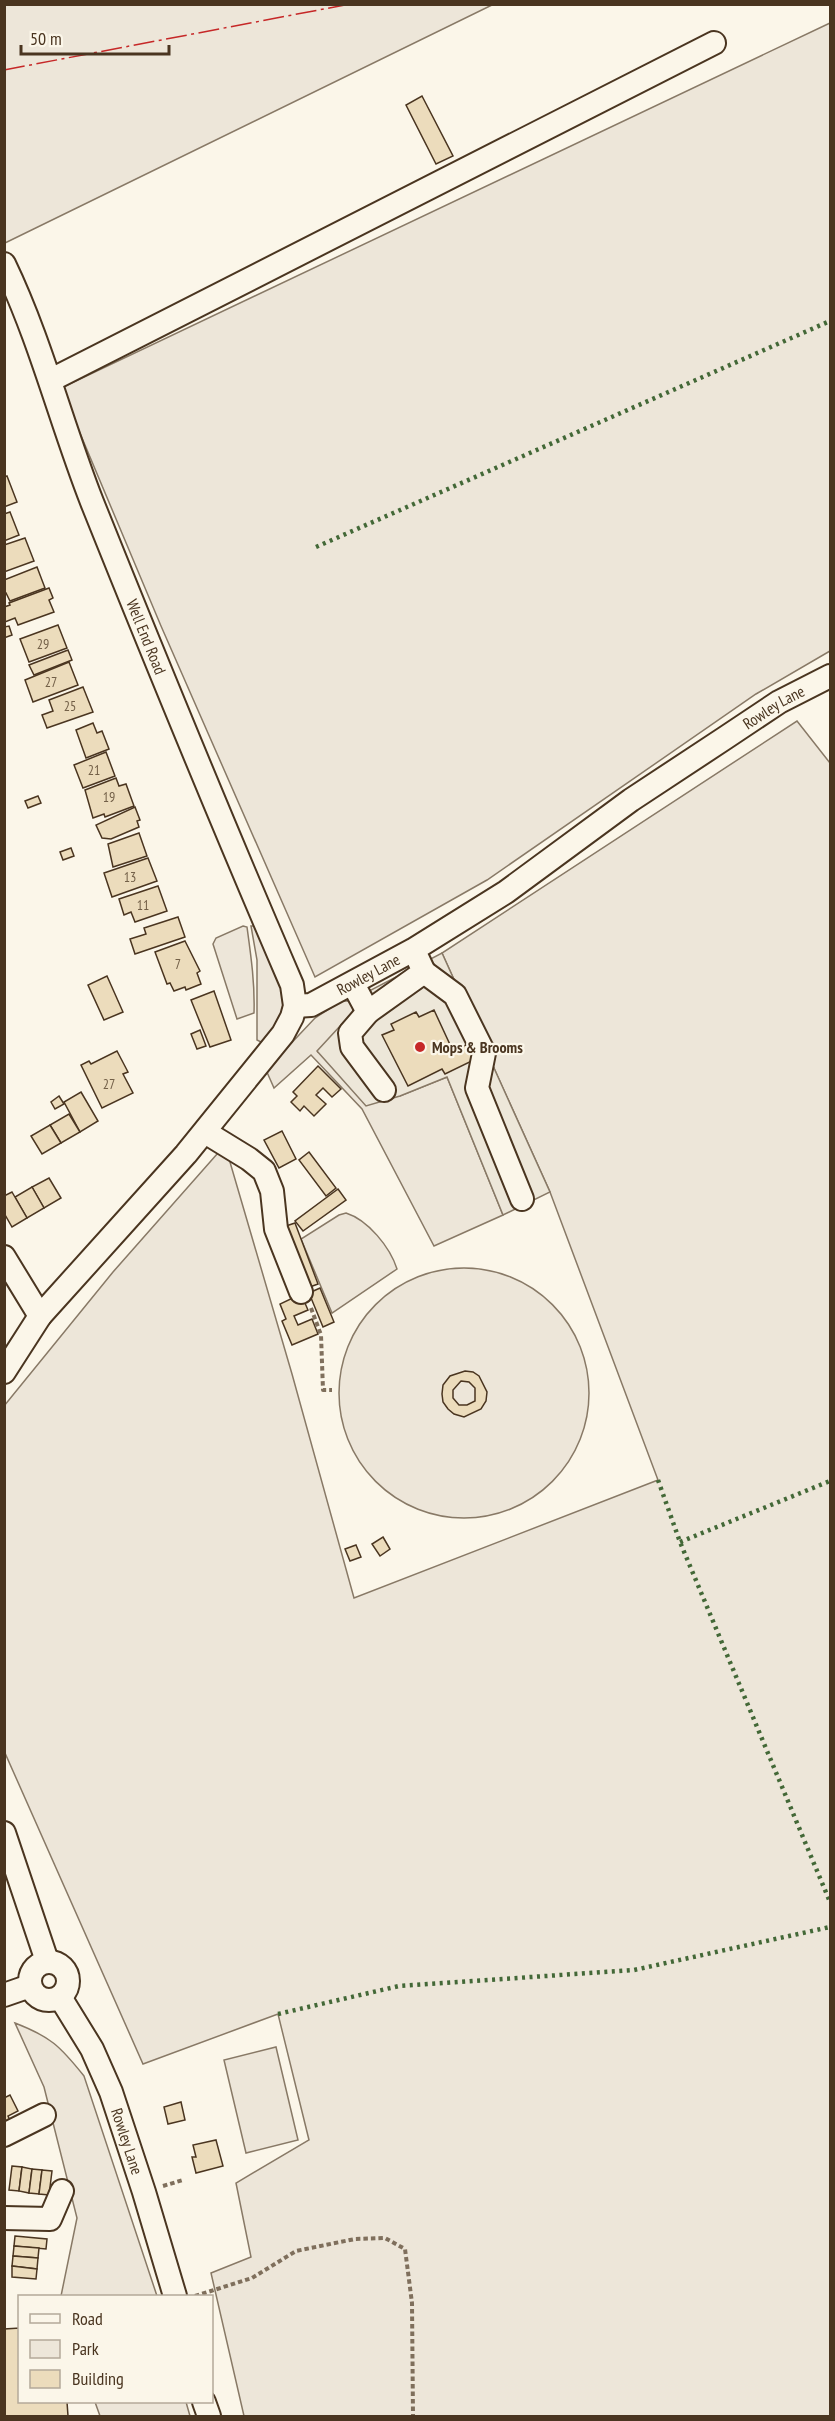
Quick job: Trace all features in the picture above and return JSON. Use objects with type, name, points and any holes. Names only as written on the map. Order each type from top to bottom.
[{"type":"street","points":[[51,380],[714,43]]},
{"type":"street","name":"Well End Road","points":[[4,264],[24,305],[91,499],[212,801],[292,985],[295,1006]]},
{"type":"street","name":"Rowley Lane","points":[[295,1006],[310,1005],[413,950],[506,892],[631,800],[779,702],[831,676]]},
{"type":"street","points":[[413,950],[424,972],[455,995],[484,1053],[477,1088],[522,1199]]},
{"type":"street","points":[[384,1090],[352,1047],[350,1033],[368,1012],[424,972]]},
{"type":"street","points":[[352,984],[368,1012]]},
{"type":"street","points":[[4,1372],[40,1317],[204,1132],[283,1034],[295,1006]]},
{"type":"street","points":[[204,1132],[249,1159],[264,1171],[272,1191],[276,1229],[301,1292]]},
{"type":"street","points":[[4,1257],[40,1317]]},
{"type":"street","points":[[4,1833],[47,1961]]},
{"type":"street","points":[[47,1961],[60,1964],[68,1974],[68,1987],[60,1997],[42,1999],[33,1992],[30,1986],[29,1980],[33,1970],[47,1961]]},
{"type":"street","points":[[4,1995],[30,1986]]},
{"type":"street","name":"Rowley Lane","points":[[60,1997],[92,2049],[111,2092],[175,2295]]},
{"type":"street","points":[[4,2135],[44,2115]]},
{"type":"street","points":[[4,2218],[50,2219],[62,2191]]},
{"type":"path","points":[[301,1292],[305,1295],[321,1335],[323,1390],[332,1390]]},
{"type":"path","points":[[198,2295],[252,2278],[296,2251],[355,2239],[385,2238],[405,2249],[412,2303],[413,2416]]},
{"type":"green space","points":[[5,4],[492,4],[492,5],[5,243]]},
{"type":"green space","points":[[830,23],[830,651],[756,694],[487,880],[315,977],[161,626],[61,388]]},
{"type":"green space","points":[[797,721],[830,763],[830,2416],[244,2416],[211,2273],[251,2257],[236,2183],[309,2140],[278,2014],[143,2064],[5,1753],[4,1406],[113,1272],[225,1145],[354,1598],[658,1480],[550,1192],[442,953]]},
{"type":"green space","points":[[243,926],[247,927],[250,949],[254,1013],[237,1019],[213,944],[216,938]]},
{"type":"green space","points":[[251,926],[256,926],[283,991],[283,1010],[272,1032],[263,1043],[257,1040],[257,960]]},
{"type":"green space","points":[[341,1001],[350,1001],[353,1005],[353,1012],[318,1052],[400,1096],[447,1077],[503,1215],[434,1246],[362,1109],[311,1055],[274,1088],[266,1070],[315,1018]]},
{"type":"green space","points":[[346,1213],[362,1222],[377,1235],[384,1243],[397,1269],[332,1313],[301,1239]]},
{"type":"green space","points":[[464,1268],[488,1271],[512,1278],[533,1289],[552,1305],[568,1324],[579,1345],[586,1369],[589,1393],[586,1417],[579,1441],[568,1462],[552,1481],[533,1497],[512,1508],[488,1515],[464,1518],[440,1515],[416,1508],[395,1497],[376,1481],[360,1462],[349,1441],[342,1417],[339,1393],[342,1369],[349,1345],[360,1324],[376,1305],[395,1289],[416,1278],[440,1271]]},
{"type":"green space","points":[[15,2023],[38,2033],[54,2044],[84,2076],[157,2295],[61,2295],[77,2218],[44,2087]]},
{"type":"green space","points":[[276,2047],[298,2140],[246,2153],[224,2060]]},
{"type":"green space","points":[[95,2403],[186,2403],[190,2416],[100,2416]]},
{"type":"shaded area","points":[[442,953],[550,1192],[503,1215],[447,1077],[400,1096],[366,1106],[317,1051],[353,1012],[353,1005],[369,991]]},
{"type":"building","points":[[422,96],[453,156],[436,164],[406,105]]},
{"type":"building","points":[[7,476],[17,502],[4,507],[4,477]]},
{"type":"building","points":[[10,512],[19,535],[4,541],[4,514]]},
{"type":"building","points":[[25,538],[34,561],[4,572],[4,545]]},
{"type":"building","points":[[37,567],[45,588],[10,601],[6,593],[4,594],[4,580]]},
{"type":"building","points":[[49,588],[53,598],[49,600],[54,612],[18,625],[15,618],[5,622],[4,607],[10,605],[9,603]]},
{"type":"building","points":[[58,625],[67,648],[29,662],[20,639]]},
{"type":"building","points":[[9,626],[12,635],[4,638],[4,627]]},
{"type":"building","points":[[68,650],[72,660],[34,675],[29,665]]},
{"type":"building","points":[[69,662],[78,685],[33,702],[25,680]]},
{"type":"building","points":[[83,687],[93,712],[47,728],[42,715],[53,711],[49,700]]},
{"type":"building","points":[[93,723],[97,733],[102,731],[109,749],[86,758],[76,730]]},
{"type":"building","points":[[106,752],[115,776],[83,788],[74,765]]},
{"type":"building","points":[[116,778],[119,786],[126,784],[134,806],[105,817],[104,814],[93,818],[85,790]]},
{"type":"building","points":[[38,796],[41,803],[28,808],[25,801]]},
{"type":"building","points":[[135,807],[140,820],[137,821],[139,827],[111,839],[102,838],[96,825]]},
{"type":"building","points":[[139,833],[147,856],[113,867],[108,844]]},
{"type":"building","points":[[71,848],[74,856],[63,860],[60,852]]},
{"type":"building","points":[[148,858],[157,881],[112,897],[104,873]]},
{"type":"building","points":[[158,886],[167,911],[135,922],[131,912],[124,915],[119,899]]},
{"type":"building","points":[[178,917],[185,937],[135,954],[130,939],[146,934],[144,928]]},
{"type":"building","points":[[185,941],[200,971],[197,973],[201,984],[186,990],[185,987],[174,991],[170,983],[167,984],[155,952]]},
{"type":"building","points":[[107,976],[123,1012],[104,1020],[88,985]]},
{"type":"building","points":[[214,991],[231,1040],[210,1047],[191,1000]]},
{"type":"building","name":"Mops & Brooms","points":[[434,1010],[453,1051],[470,1043],[478,1058],[445,1074],[442,1069],[408,1086],[382,1035],[394,1030],[391,1024],[416,1012],[419,1017]]},
{"type":"building","points":[[200,1030],[206,1046],[197,1049],[191,1034]]},
{"type":"building","points":[[117,1051],[128,1072],[123,1074],[133,1093],[102,1108],[81,1065],[89,1061],[91,1064]]},
{"type":"building","points":[[318,1066],[341,1089],[332,1097],[323,1088],[316,1095],[326,1104],[314,1116],[304,1106],[300,1111],[291,1102],[297,1096],[293,1092]]},
{"type":"building","points":[[81,1092],[98,1121],[80,1132],[64,1102]]},
{"type":"building","points":[[59,1096],[64,1104],[55,1109],[51,1102]]},
{"type":"building","points":[[69,1114],[80,1132],[61,1143],[50,1125]]},
{"type":"building","points":[[50,1125],[61,1143],[42,1154],[31,1136]]},
{"type":"building","points":[[282,1131],[296,1159],[279,1168],[264,1140]]},
{"type":"building","points":[[309,1152],[336,1188],[326,1196],[299,1160]]},
{"type":"building","points":[[49,1178],[61,1198],[44,1208],[32,1187]]},
{"type":"building","points":[[32,1187],[44,1208],[27,1218],[15,1197]]},
{"type":"building","points":[[338,1189],[346,1200],[303,1231],[295,1221]]},
{"type":"building","points":[[12,1192],[27,1218],[12,1227],[4,1213],[4,1196]]},
{"type":"building","points":[[295,1223],[318,1284],[307,1288],[283,1227]]},
{"type":"building","points":[[320,1288],[334,1322],[323,1327],[309,1293]]},
{"type":"building","points":[[301,1294],[308,1310],[294,1316],[298,1325],[312,1319],[318,1334],[292,1345],[282,1321],[286,1319],[280,1304]]},
{"type":"building","points":[[465,1371],[479,1376],[487,1392],[486,1401],[481,1409],[464,1417],[448,1409],[443,1402],[442,1394],[443,1385],[450,1376]],"holes":[[[461,1381],[469,1382],[475,1388],[475,1401],[467,1405],[459,1405],[453,1398],[453,1390]]]},
{"type":"building","points":[[383,1537],[390,1549],[380,1556],[372,1544]]},
{"type":"building","points":[[356,1545],[361,1557],[350,1561],[345,1549]]},
{"type":"building","points":[[10,2095],[18,2111],[8,2116],[11,2123],[4,2126],[4,2098]]},
{"type":"building","points":[[181,2102],[185,2120],[168,2124],[164,2107]]},
{"type":"building","points":[[216,2140],[223,2166],[196,2173],[192,2157],[196,2157],[193,2145]]},
{"type":"building","points":[[12,2166],[22,2167],[19,2191],[9,2190]]},
{"type":"building","points":[[22,2167],[32,2169],[29,2193],[19,2191]]},
{"type":"building","points":[[32,2169],[42,2170],[39,2194],[29,2193]]},
{"type":"building","points":[[42,2170],[52,2171],[49,2195],[39,2194]]},
{"type":"building","points":[[15,2236],[47,2239],[46,2249],[14,2246]]},
{"type":"building","points":[[14,2246],[39,2248],[38,2258],[13,2256]]},
{"type":"building","points":[[13,2256],[38,2258],[37,2269],[12,2266]]},
{"type":"building","points":[[12,2266],[37,2269],[36,2279],[12,2277]]},
{"type":"building","points":[[18,2328],[18,2403],[67,2403],[68,2416],[4,2416],[4,2329]]},
{"type":"hedge","points":[[316,547],[830,321]]},
{"type":"hedge","points":[[658,1480],[680,1542],[830,1902]]},
{"type":"hedge","points":[[680,1542],[830,1481]]},
{"type":"hedge","points":[[278,2014],[399,1986],[634,1970],[830,1927]]},
{"type":"power","points":[[4,70],[350,4]]},
{"type":"place","name":"Mops & Brooms","points":[[420,1047]]}]
